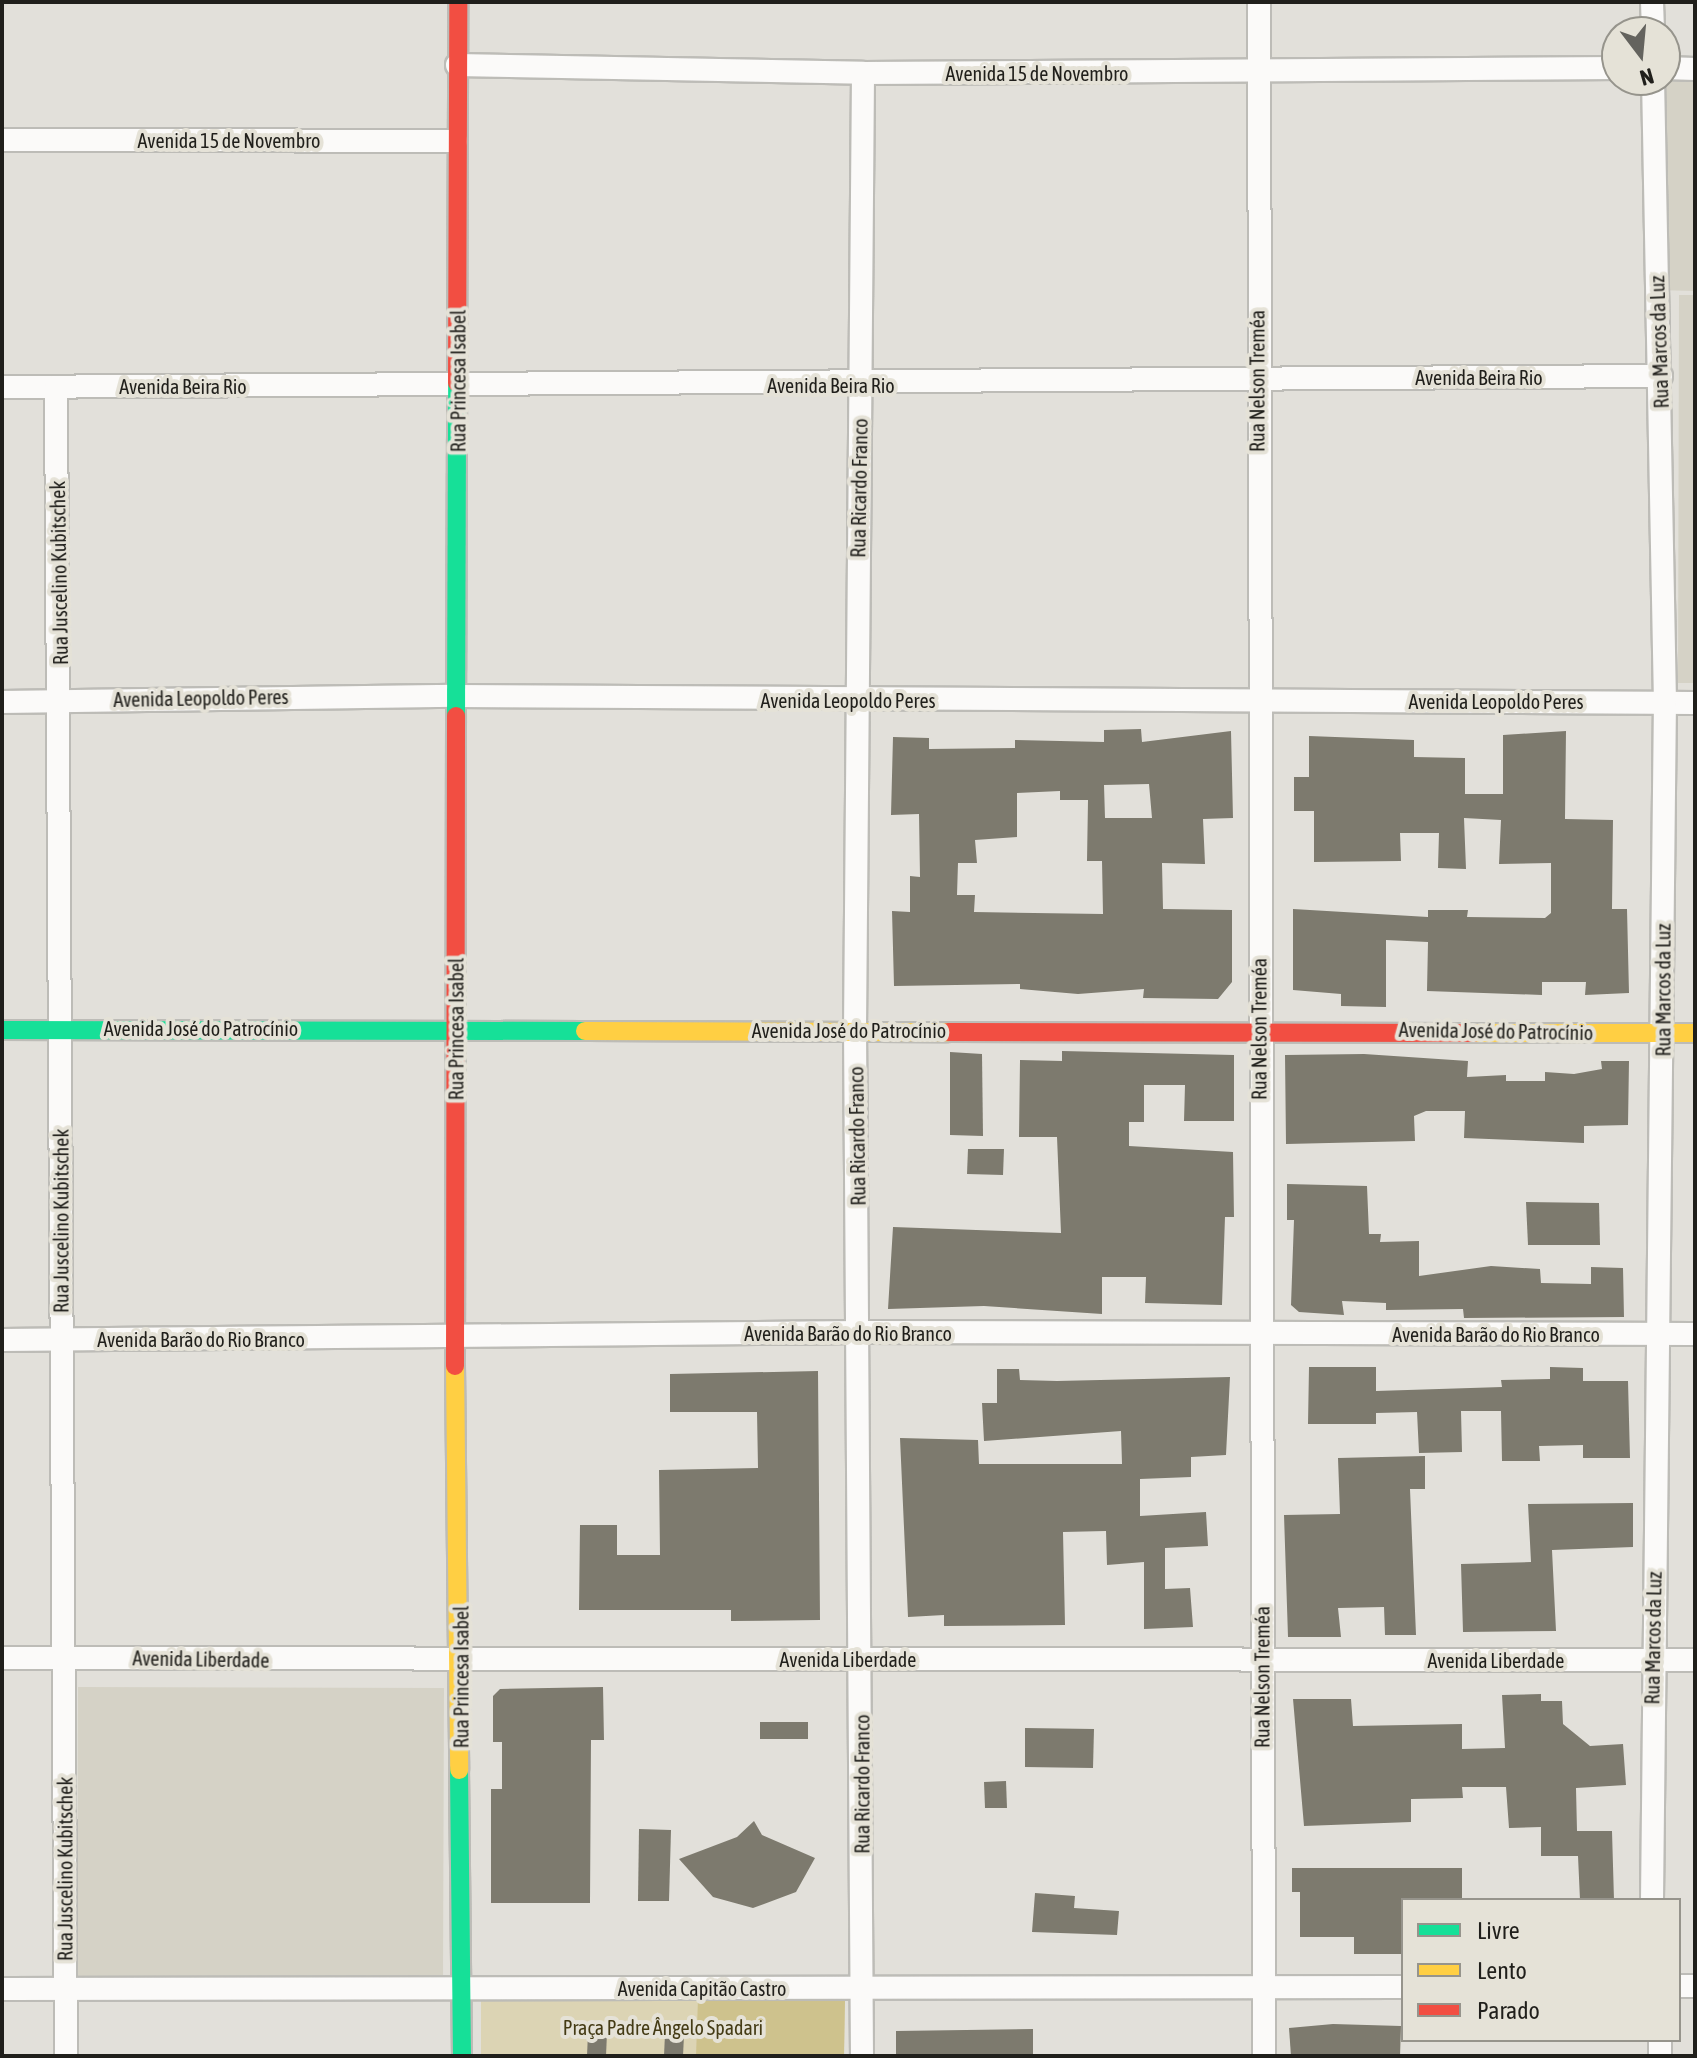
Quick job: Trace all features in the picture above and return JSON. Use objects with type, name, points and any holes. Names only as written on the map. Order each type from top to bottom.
[{"type":"street","name":"Rua Princesa Isabel","points":[[458,2],[455,1338],[461,1662],[462,2056]]},
{"type":"street","name":"Rua Nelson Treméa","points":[[1259,2],[1256,378],[1261,699],[1258,1030],[1263,1334],[1264,2056]]},
{"type":"street","name":"Avenida 15 de Novembro","points":[[457,65],[863,73],[1259,73],[1601,68]]},
{"type":"street","name":"Rua Ricardo Franco","points":[[862,2056],[862,1658],[855,1030],[863,73]]},
{"type":"street","name":"Rua Marcos da Luz","points":[[1652,1898],[1651,1661],[1660,1334],[1665,703],[1653,96]]},
{"type":"street","name":"Avenida 15 de Novembro","points":[[2,140],[456,141]]},
{"type":"street","name":"Avenida Beira Rio","points":[[2,387],[860,385],[1256,378],[1661,376]]},
{"type":"street","name":"Rua Juscelino Kubitschek","points":[[56,387],[61,700],[66,2056]]},
{"type":"street","name":"Avenida Leopoldo Peres","points":[[2,702],[456,696],[1695,703]]},
{"type":"street","name":"Avenida José do Patrocínio","points":[[2,1030],[457,1028],[1695,1033]]},
{"type":"street","name":"Avenida Barão do Rio Branco","points":[[2,1340],[859,1332],[1695,1334]]},
{"type":"street","name":"Avenida Liberdade","points":[[2,1658],[461,1662],[862,1658],[1695,1660]]},
{"type":"street","name":"Avenida Capitão Castro","points":[[2,1989],[1401,1987]]},
{"type":"shaded area","points":[[1681,69],[1695,69],[1695,291],[1656,290],[1653,96],[1681,96]]},
{"type":"shaded area","points":[[1679,295],[1695,295],[1695,683],[1678,683]]},
{"type":"shaded area","points":[[78,1687],[444,1688],[443,1985],[77,1985]]},
{"type":"shaded area","points":[[698,1999],[845,1999],[844,2056],[696,2056]]},
{"type":"green space","name":"Praça Padre Ângelo Spadari","points":[[481,1999],[845,1999],[844,2056],[481,2056]]},
{"type":"building","points":[[1141,729],[1142,742],[1231,731],[1233,818],[1203,819],[1205,864],[1162,863],[1163,909],[1232,910],[1232,982],[1218,999],[1143,998],[1144,989],[1078,994],[1020,989],[1020,984],[894,986],[892,911],[910,912],[910,876],[920,877],[919,814],[891,815],[893,737],[929,738],[929,749],[1015,748],[1015,740],[1104,742],[1104,730]],"holes":[[[1149,784],[1152,818],[1105,818],[1104,785]],[[1060,791],[1060,800],[1088,800],[1087,861],[1102,861],[1103,914],[974,912],[975,895],[957,895],[958,863],[977,863],[975,840],[1017,837],[1017,793]]]},
{"type":"building","points":[[1566,731],[1565,819],[1613,820],[1612,909],[1627,909],[1629,993],[1585,995],[1586,982],[1542,982],[1542,995],[1427,991],[1428,942],[1386,940],[1386,1007],[1341,1006],[1341,994],[1293,990],[1293,909],[1428,917],[1428,910],[1468,910],[1467,917],[1545,918],[1551,913],[1551,863],[1499,864],[1501,820],[1464,818],[1466,869],[1438,868],[1439,833],[1400,833],[1401,861],[1314,862],[1314,811],[1294,811],[1294,777],[1309,777],[1309,736],[1414,740],[1414,757],[1465,758],[1465,794],[1503,794],[1503,735]]},
{"type":"building","points":[[1062,1051],[1234,1055],[1234,1121],[1184,1121],[1185,1085],[1144,1085],[1144,1122],[1129,1122],[1129,1146],[1233,1152],[1234,1217],[1225,1217],[1222,1305],[1145,1303],[1146,1277],[1102,1277],[1102,1314],[984,1306],[888,1309],[893,1227],[1061,1233],[1057,1137],[1019,1137],[1020,1060],[1062,1061]]},
{"type":"building","points":[[950,1052],[982,1054],[983,1136],[950,1135]]},
{"type":"building","points":[[1364,1054],[1468,1061],[1467,1077],[1506,1075],[1506,1081],[1545,1081],[1545,1072],[1574,1074],[1602,1069],[1601,1061],[1629,1061],[1628,1125],[1584,1126],[1584,1143],[1464,1138],[1465,1111],[1426,1111],[1414,1116],[1415,1141],[1286,1144],[1285,1055]]},
{"type":"building","points":[[968,1149],[1004,1149],[1003,1175],[967,1174]]},
{"type":"building","points":[[1287,1184],[1367,1186],[1369,1234],[1381,1234],[1380,1242],[1419,1241],[1419,1276],[1491,1266],[1540,1269],[1541,1283],[1591,1284],[1591,1267],[1623,1268],[1624,1317],[1464,1318],[1463,1309],[1386,1310],[1386,1303],[1342,1301],[1344,1315],[1299,1312],[1291,1305],[1294,1220],[1287,1220]]},
{"type":"building","points":[[1526,1202],[1599,1203],[1600,1245],[1528,1245]]},
{"type":"building","points":[[1309,1367],[1376,1367],[1376,1391],[1502,1387],[1501,1380],[1550,1379],[1550,1367],[1583,1368],[1583,1381],[1628,1381],[1630,1458],[1583,1458],[1583,1445],[1539,1446],[1540,1461],[1502,1461],[1501,1411],[1461,1411],[1462,1452],[1419,1453],[1417,1412],[1376,1413],[1376,1424],[1308,1424]]},
{"type":"building","points":[[997,1369],[1019,1369],[1020,1380],[1230,1377],[1226,1455],[1191,1457],[1191,1477],[1140,1479],[1140,1516],[1206,1512],[1208,1546],[1165,1548],[1165,1589],[1190,1588],[1193,1627],[1144,1629],[1144,1562],[1107,1565],[1106,1531],[1063,1532],[1065,1625],[944,1626],[944,1615],[908,1617],[900,1438],[978,1440],[979,1464],[1122,1464],[1121,1431],[984,1441],[982,1403],[997,1403]]},
{"type":"building","points":[[818,1371],[820,1620],[731,1621],[731,1610],[579,1610],[580,1525],[617,1525],[617,1555],[660,1555],[659,1470],[758,1468],[757,1412],[670,1412],[670,1374]]},
{"type":"building","points":[[1425,1456],[1425,1489],[1410,1489],[1416,1635],[1385,1635],[1384,1607],[1338,1608],[1341,1637],[1288,1637],[1284,1515],[1340,1514],[1338,1458]]},
{"type":"building","points":[[1633,1503],[1633,1547],[1552,1550],[1556,1631],[1463,1632],[1461,1564],[1531,1562],[1528,1504]]},
{"type":"building","points":[[603,1687],[604,1740],[591,1740],[590,1903],[491,1903],[491,1789],[502,1789],[502,1742],[493,1742],[493,1696],[500,1689]]},
{"type":"building","points":[[1541,1694],[1541,1701],[1562,1701],[1563,1724],[1590,1746],[1623,1744],[1626,1785],[1576,1788],[1577,1831],[1612,1831],[1614,1898],[1580,1898],[1578,1856],[1541,1856],[1541,1827],[1509,1828],[1506,1787],[1462,1787],[1463,1798],[1411,1799],[1411,1822],[1304,1826],[1293,1699],[1351,1699],[1353,1726],[1462,1724],[1462,1749],[1505,1748],[1502,1695]]},
{"type":"building","points":[[760,1722],[808,1722],[808,1739],[760,1739]]},
{"type":"building","points":[[1025,1728],[1094,1729],[1093,1768],[1025,1767]]},
{"type":"building","points":[[1006,1781],[1007,1808],[985,1808],[984,1782]]},
{"type":"building","points":[[754,1821],[762,1835],[815,1858],[796,1892],[753,1908],[713,1897],[679,1859],[737,1837]]},
{"type":"building","points":[[639,1829],[671,1830],[669,1901],[638,1901]]},
{"type":"building","points":[[1292,1868],[1462,1868],[1462,1898],[1401,1898],[1401,1954],[1354,1954],[1354,1937],[1300,1937],[1300,1892],[1292,1892]]},
{"type":"building","points":[[1035,1893],[1075,1896],[1074,1908],[1119,1911],[1117,1935],[1032,1932]]},
{"type":"building","points":[[1333,2024],[1401,2026],[1400,2056],[1291,2056],[1289,2028]]},
{"type":"building","points":[[1033,2029],[1033,2056],[896,2056],[896,2031]]},
{"type":"building","points":[[588,2033],[607,2033],[606,2056],[587,2056]]},
{"type":"building","points":[[665,2034],[684,2035],[683,2056],[664,2056]]},
{"type":"traffic: fast","points":[[456,716],[457,383]]},
{"type":"traffic: fast","points":[[2,1030],[585,1031]]},
{"type":"traffic: fast","points":[[459,1770],[462,2056]]},
{"type":"traffic: slow","points":[[585,1031],[948,1032]]},
{"type":"traffic: slow","points":[[1473,1033],[1695,1033]]},
{"type":"traffic: slow","points":[[455,1366],[459,1770]]},
{"type":"traffic: jam","points":[[457,383],[458,2]]},
{"type":"traffic: jam","points":[[455,1366],[456,716]]},
{"type":"traffic: jam","points":[[948,1032],[1473,1033]]}]
